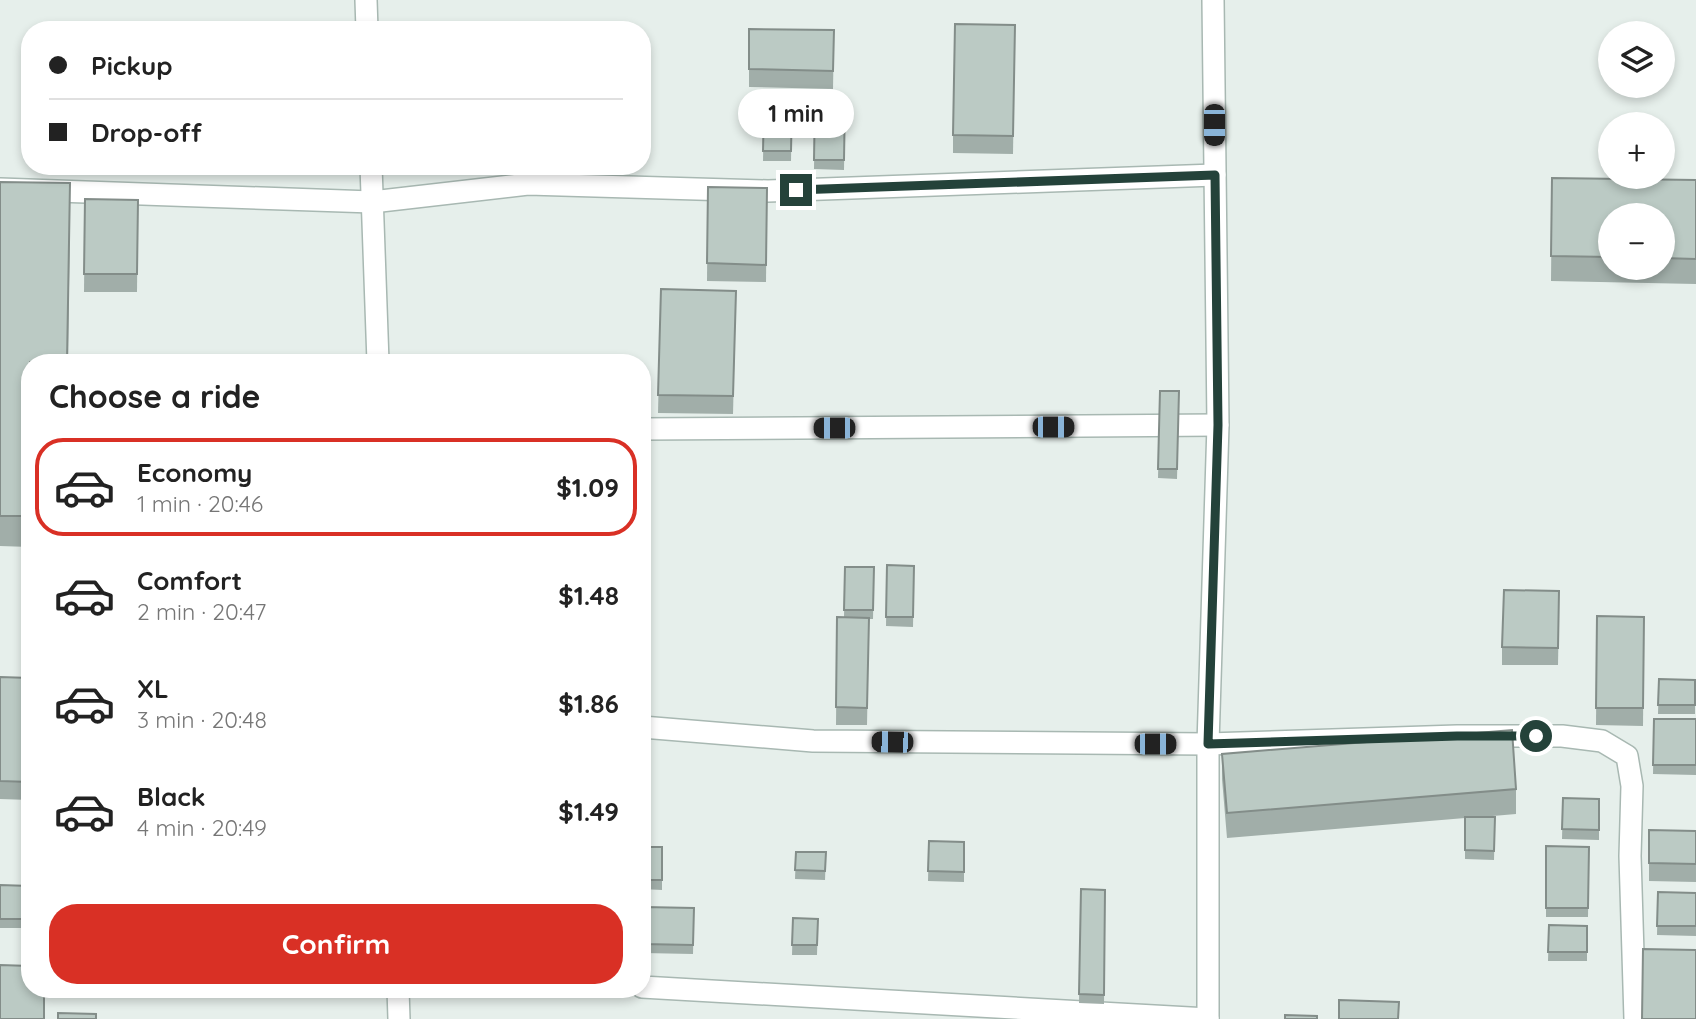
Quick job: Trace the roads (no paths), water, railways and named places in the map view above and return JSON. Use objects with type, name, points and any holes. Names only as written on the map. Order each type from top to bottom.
[{"type":"street","points":[[366,0],[367,21]]},
{"type":"street","points":[[651,988],[1208,1019],[1208,744],[1218,425],[1213,0]]},
{"type":"street","points":[[371,175],[378,354]]},
{"type":"street","points":[[0,189],[372,202],[528,184],[768,191],[1215,175]]},
{"type":"street","points":[[651,429],[1218,425]]},
{"type":"street","points":[[651,728],[813,741],[1208,744],[1457,736],[1562,736],[1602,741],[1627,756],[1632,786],[1630,856],[1635,1019]]},
{"type":"street","points":[[398,998],[399,1019]]}]
